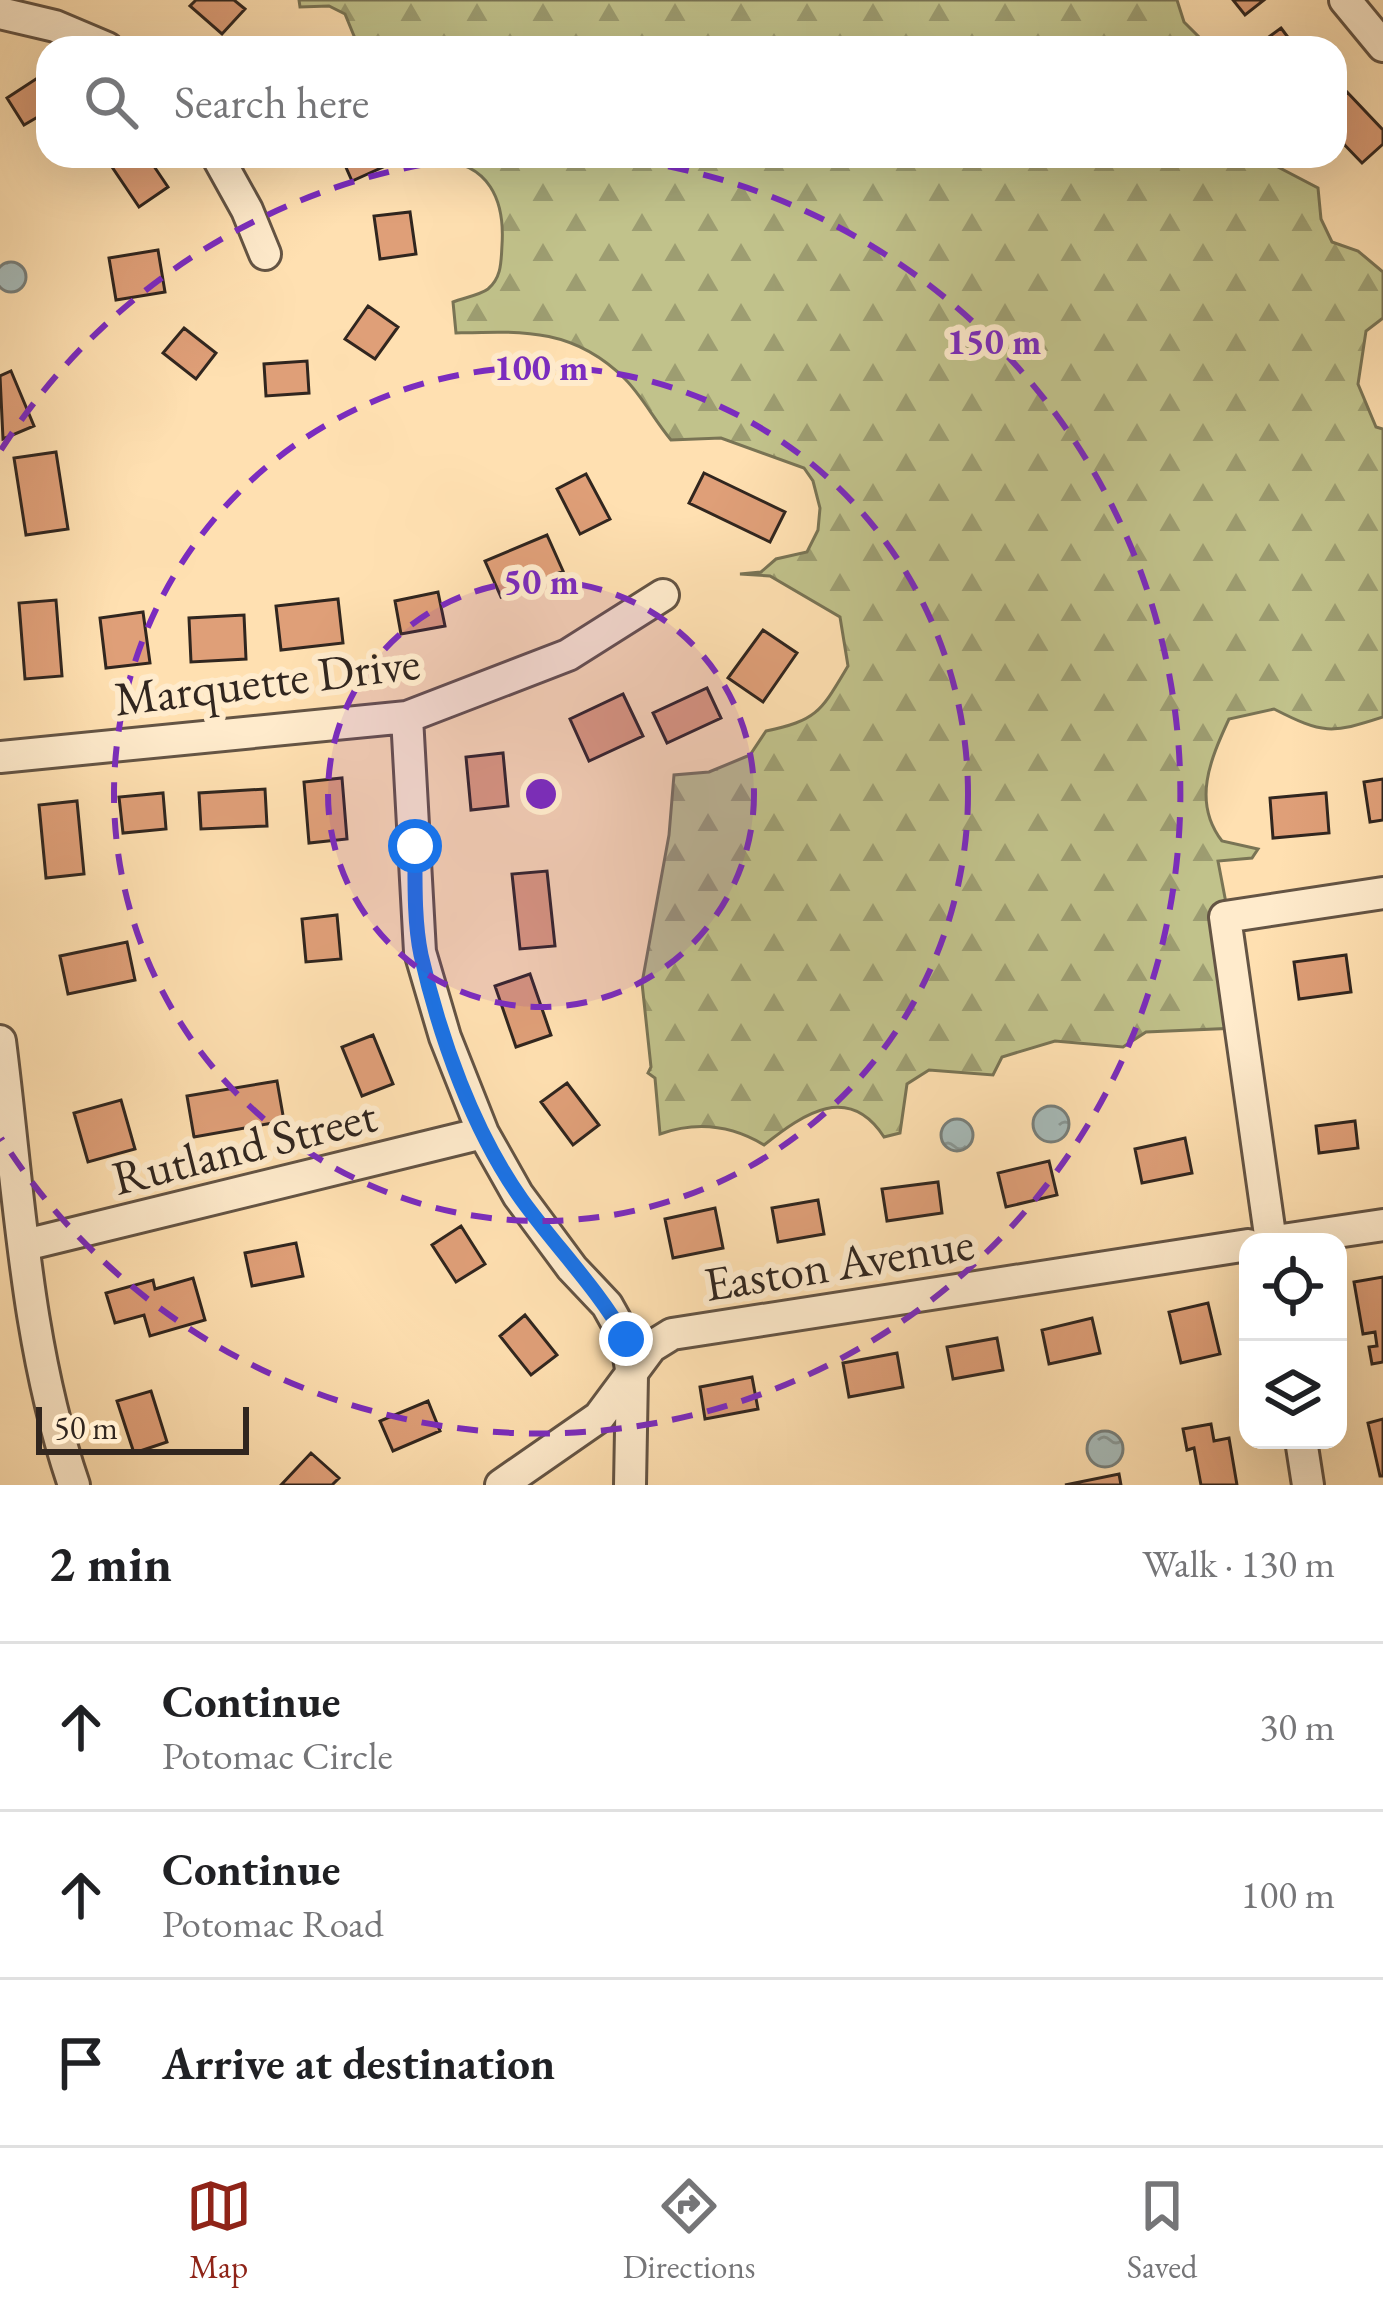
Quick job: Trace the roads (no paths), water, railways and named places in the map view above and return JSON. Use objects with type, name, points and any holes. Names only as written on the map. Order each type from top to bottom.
[{"type":"street","points":[[1345,0],[1383,46]]},
{"type":"street","points":[[0,14],[79,36]]},
{"type":"street","points":[[224,168],[265,254]]},
{"type":"street","name":"Marquette Drive","points":[[0,758],[407,717],[568,655],[663,596]]},
{"type":"street","points":[[407,717],[421,955],[445,1037],[483,1133],[518,1195],[572,1268],[608,1305],[626,1339],[632,1375],[630,1485]]},
{"type":"street","points":[[1269,1233],[1225,917],[1383,892]]},
{"type":"street","points":[[0,1041],[36,1338],[58,1438],[74,1485]]},
{"type":"street","name":"Rutland Street","points":[[25,1245],[483,1133]]},
{"type":"street","points":[[1330,1233],[1383,1225]]},
{"type":"street","name":"Easton Avenue","points":[[501,1485],[599,1417],[651,1347],[672,1334],[1239,1246]]},
{"type":"street","points":[[1302,1449],[1308,1485]]},
{"type":"water","points":[[5,264],[17,264],[24,271],[24,283],[17,290],[11,292],[-1,284],[-1,270]]},
{"type":"water","points":[[1051,1106],[1064,1111],[1069,1124],[1064,1137],[1051,1142],[1038,1137],[1033,1124],[1038,1111]]},
{"type":"water","points":[[957,1119],[969,1123],[973,1135],[969,1147],[957,1151],[945,1147],[941,1135],[945,1123]]},
{"type":"water","points":[[1105,1431],[1118,1436],[1123,1449],[1118,1462],[1105,1467],[1092,1462],[1087,1449],[1092,1436]]}]
